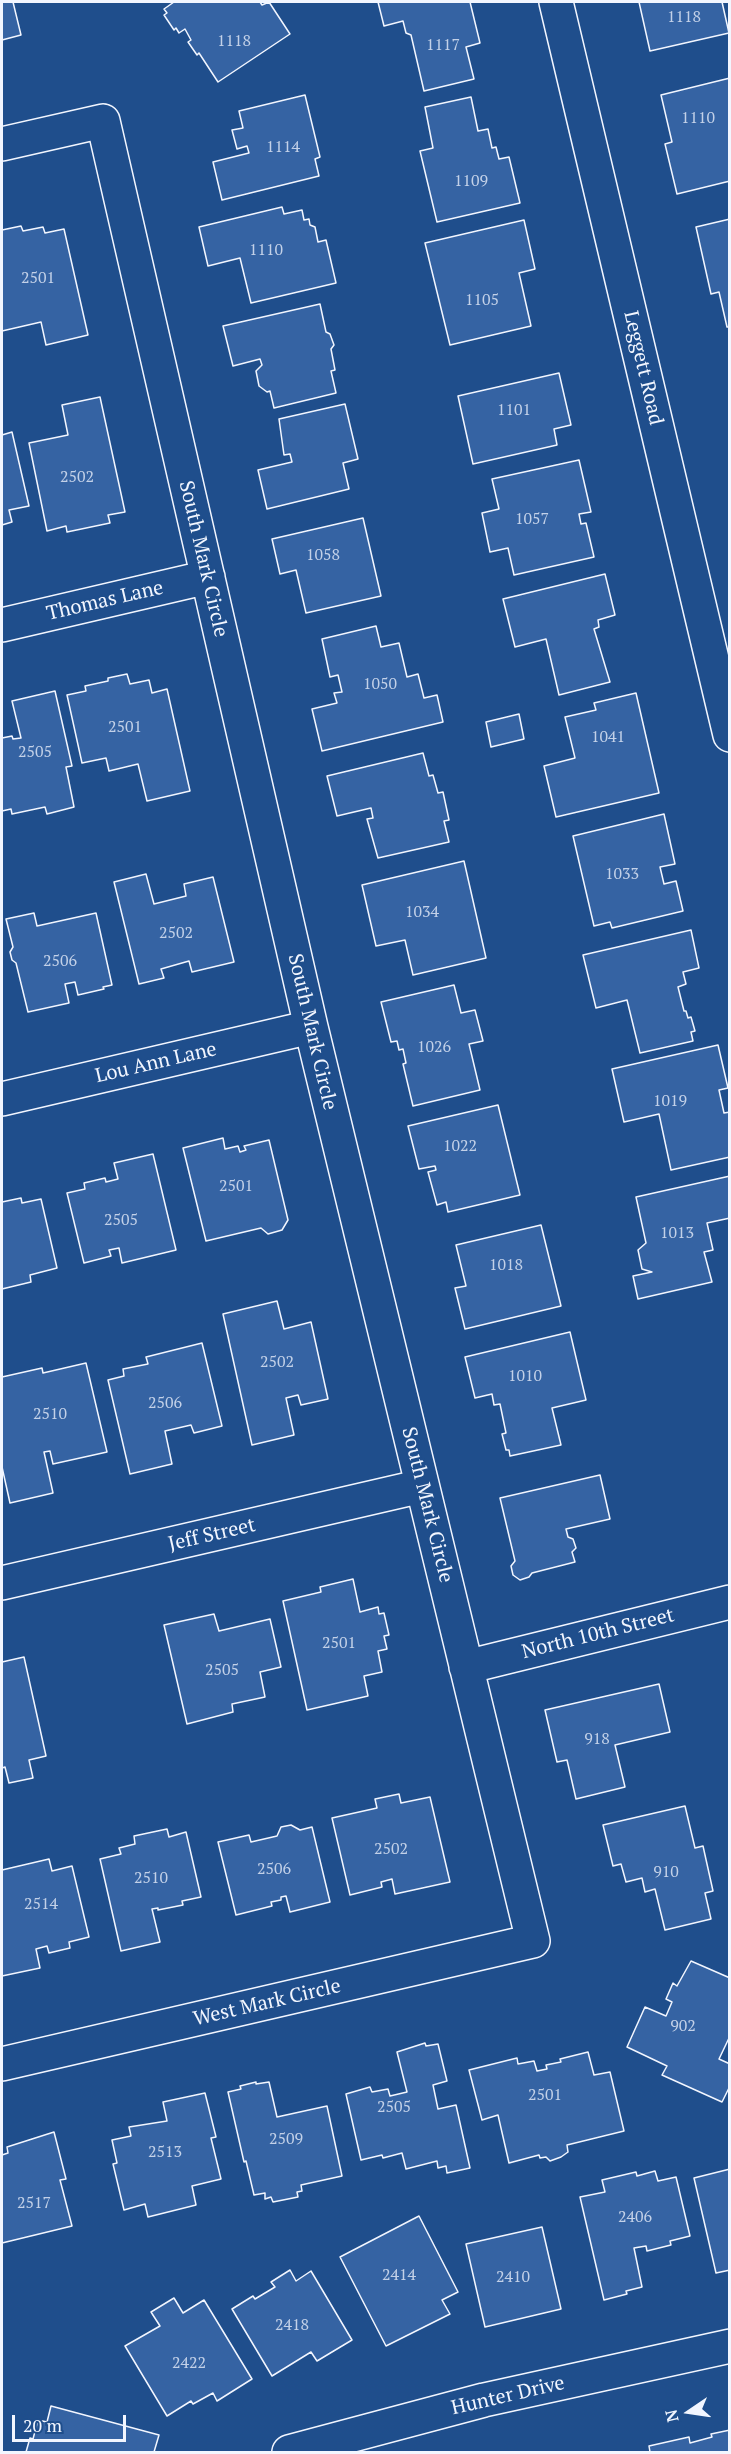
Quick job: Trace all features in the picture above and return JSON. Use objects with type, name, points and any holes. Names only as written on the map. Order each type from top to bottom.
[{"type":"street","name":"Leggett Road","points":[[556,2],[729,735]]},
{"type":"street","name":"South Mark Circle","points":[[2,144],[103,121],[310,1026],[533,1941]]},
{"type":"street","name":"Thomas Lane","points":[[2,625],[208,577]]},
{"type":"street","name":"Lou Ann Lane","points":[[2,1099],[310,1026]]},
{"type":"street","name":"Jeff Street","points":[[2,1583],[422,1486]]},
{"type":"street","name":"North 10th Street","points":[[466,1667],[729,1602]]},
{"type":"street","name":"West Mark Circle","points":[[2,2064],[533,1941]]},
{"type":"street","name":"Hunter Drive","points":[[288,2452],[484,2400],[729,2346]]},
{"type":"building","points":[[2,2],[13,2],[21,35],[2,40]]},
{"type":"building","points":[[174,2],[260,2],[262,5],[269,2],[290,34],[218,82],[199,53],[197,55],[188,42],[191,40],[185,29],[179,33],[176,28],[174,30],[164,15],[167,13],[164,9]]},
{"type":"building","points":[[378,2],[470,2],[480,43],[466,47],[474,79],[424,91],[411,35],[406,33],[403,21],[384,26]]},
{"type":"building","points":[[639,2],[722,2],[729,33],[650,51]]},
{"type":"building","points":[[730,78],[730,181],[677,194],[665,144],[672,142],[661,95]]},
{"type":"building","points":[[305,95],[320,157],[315,159],[319,176],[222,200],[213,162],[249,153],[247,146],[237,149],[232,130],[243,128],[239,111]]},
{"type":"building","points":[[471,97],[478,131],[488,129],[492,148],[496,147],[499,159],[509,157],[520,203],[437,222],[420,151],[433,148],[425,107]]},
{"type":"building","points":[[282,207],[284,214],[302,210],[304,220],[309,219],[310,225],[315,227],[318,242],[326,240],[336,283],[251,303],[240,258],[208,266],[199,227]]},
{"type":"building","points":[[730,219],[730,327],[727,327],[719,292],[711,294],[696,227]]},
{"type":"building","points":[[524,220],[535,269],[519,273],[531,326],[450,345],[425,243]]},
{"type":"building","points":[[21,226],[23,231],[43,227],[45,233],[64,229],[88,335],[46,345],[41,322],[2,331],[2,230]]},
{"type":"building","points":[[320,304],[326,332],[330,334],[334,345],[331,349],[335,370],[331,371],[336,393],[274,408],[270,391],[267,392],[259,386],[256,371],[262,365],[260,359],[233,366],[223,326]]},
{"type":"building","points":[[559,373],[571,425],[554,429],[557,445],[473,464],[458,396]]},
{"type":"building","points":[[100,397],[125,512],[108,515],[110,523],[67,532],[66,526],[47,531],[29,443],[68,435],[62,405]]},
{"type":"building","points":[[345,404],[358,459],[343,463],[349,489],[267,509],[258,470],[292,462],[290,454],[284,455],[279,419]]},
{"type":"building","points":[[12,432],[29,506],[9,510],[12,522],[2,525],[2,435]]},
{"type":"building","points":[[579,460],[591,512],[579,514],[581,524],[586,523],[594,557],[514,575],[508,548],[490,552],[482,513],[499,509],[492,479]]},
{"type":"building","points":[[363,518],[381,596],[306,613],[296,570],[280,574],[272,539]]},
{"type":"building","points":[[605,574],[615,615],[598,620],[599,627],[594,629],[610,682],[559,695],[546,639],[515,647],[503,599]]},
{"type":"building","points":[[376,626],[381,647],[399,643],[407,677],[418,674],[424,698],[437,695],[443,722],[322,751],[312,709],[337,703],[334,693],[342,692],[338,675],[330,677],[322,639]]},
{"type":"building","points":[[127,674],[130,684],[149,680],[152,693],[167,689],[190,791],[147,801],[138,764],[109,771],[106,758],[82,763],[67,695],[86,691],[85,686]]},
{"type":"building","points":[[55,691],[72,766],[66,767],[74,807],[47,814],[45,807],[12,814],[11,809],[2,811],[2,738],[12,736],[13,739],[21,738],[12,701]]},
{"type":"building","points":[[636,693],[659,793],[556,817],[544,766],[575,758],[565,717],[596,710],[594,703]]},
{"type":"building","points":[[519,714],[524,739],[491,747],[486,722]]},
{"type":"building","points":[[423,753],[429,776],[433,775],[438,793],[443,792],[449,820],[444,821],[449,842],[378,858],[367,819],[373,818],[371,808],[337,816],[327,776]]},
{"type":"building","points":[[664,814],[675,864],[660,867],[664,884],[676,881],[683,911],[612,928],[610,922],[594,926],[573,836]]},
{"type":"building","points":[[464,861],[486,958],[413,975],[405,940],[376,946],[362,885]]},
{"type":"building","points":[[146,874],[154,904],[186,896],[184,884],[213,877],[234,962],[192,972],[189,961],[161,969],[164,978],[139,984],[114,882]]},
{"type":"building","points":[[34,913],[37,926],[96,913],[112,985],[78,995],[75,982],[65,984],[69,1003],[28,1012],[16,963],[12,960],[10,952],[13,947],[6,919]]},
{"type":"building","points":[[691,930],[699,968],[683,972],[686,984],[678,987],[684,1011],[688,1018],[691,1017],[695,1031],[691,1032],[693,1041],[640,1053],[627,1000],[596,1008],[583,955]]},
{"type":"building","points":[[454,985],[461,1013],[475,1010],[483,1041],[469,1044],[480,1090],[413,1106],[403,1064],[406,1063],[403,1049],[399,1050],[397,1041],[391,1042],[381,1002]]},
{"type":"building","points":[[718,1045],[728,1088],[719,1090],[724,1113],[730,1112],[730,1157],[671,1170],[659,1114],[624,1122],[612,1069]]},
{"type":"building","points":[[498,1105],[520,1195],[448,1212],[446,1202],[437,1205],[428,1172],[436,1170],[435,1166],[419,1169],[408,1126]]},
{"type":"building","points":[[223,1138],[225,1149],[238,1146],[240,1152],[246,1150],[244,1146],[269,1140],[288,1220],[282,1230],[268,1234],[261,1228],[206,1241],[183,1148]]},
{"type":"building","points":[[153,1154],[176,1250],[122,1263],[119,1248],[109,1250],[111,1256],[84,1263],[67,1193],[85,1189],[84,1183],[105,1178],[106,1182],[118,1179],[114,1163]]},
{"type":"building","points":[[730,1176],[730,1218],[707,1223],[713,1250],[704,1252],[712,1282],[638,1299],[633,1276],[652,1272],[642,1269],[638,1250],[646,1243],[636,1197]]},
{"type":"building","points":[[21,1198],[22,1203],[41,1199],[57,1268],[30,1275],[31,1282],[2,1289],[2,1202]]},
{"type":"building","points":[[541,1225],[561,1306],[465,1329],[455,1288],[466,1286],[456,1245]]},
{"type":"building","points":[[277,1301],[284,1329],[311,1322],[328,1399],[301,1405],[298,1395],[286,1398],[294,1435],[252,1445],[223,1314]]},
{"type":"building","points":[[570,1332],[586,1400],[552,1408],[561,1445],[510,1456],[502,1434],[506,1433],[500,1404],[494,1405],[492,1394],[475,1398],[465,1357]]},
{"type":"building","points":[[202,1343],[222,1426],[194,1433],[191,1425],[165,1431],[172,1464],[130,1474],[108,1380],[124,1376],[123,1369],[148,1364],[146,1357]]},
{"type":"building","points":[[86,1363],[107,1452],[53,1464],[50,1451],[44,1452],[53,1493],[10,1503],[2,1467],[2,1377],[42,1368],[43,1373]]},
{"type":"building","points":[[600,1475],[610,1519],[566,1529],[568,1537],[573,1539],[576,1548],[572,1552],[575,1562],[532,1573],[529,1577],[520,1580],[513,1575],[511,1566],[515,1561],[500,1498]]},
{"type":"building","points":[[353,1579],[360,1612],[378,1607],[379,1614],[384,1613],[389,1635],[384,1636],[387,1649],[378,1651],[382,1672],[364,1676],[368,1696],[307,1710],[283,1601],[321,1592],[320,1587]]},
{"type":"building","points":[[214,1614],[219,1631],[270,1619],[281,1667],[260,1672],[265,1697],[232,1704],[233,1712],[187,1724],[164,1625]]},
{"type":"building","points":[[24,1657],[46,1756],[29,1760],[33,1778],[9,1783],[5,1767],[2,1768],[2,1662]]},
{"type":"building","points":[[659,1684],[670,1732],[615,1745],[625,1787],[576,1799],[567,1760],[557,1762],[545,1710]]},
{"type":"building","points":[[399,1794],[401,1803],[430,1797],[450,1882],[395,1894],[392,1879],[381,1882],[382,1887],[350,1895],[332,1818],[377,1808],[375,1799]]},
{"type":"building","points":[[685,1806],[695,1848],[703,1846],[713,1891],[705,1893],[711,1919],[665,1930],[655,1889],[645,1892],[642,1878],[626,1882],[621,1864],[613,1866],[603,1825]]},
{"type":"building","points":[[291,1825],[300,1830],[312,1827],[330,1902],[290,1912],[286,1896],[281,1897],[281,1900],[271,1902],[272,1906],[236,1915],[218,1842],[249,1835],[251,1842],[277,1836],[281,1827]]},
{"type":"building","points":[[167,1829],[169,1837],[186,1832],[201,1897],[182,1901],[183,1905],[152,1909],[160,1942],[121,1951],[100,1859],[121,1854],[119,1848],[135,1844],[134,1836]]},
{"type":"building","points":[[49,1859],[52,1871],[72,1866],[89,1937],[69,1942],[70,1948],[49,1953],[47,1946],[36,1949],[40,1968],[2,1976],[2,1870]]},
{"type":"building","points":[[691,1961],[730,1978],[730,2036],[719,2059],[730,2064],[730,2086],[722,2102],[662,2075],[667,2066],[627,2047],[645,2007],[666,2016],[672,2002],[666,1999],[673,1983],[677,1986]]},
{"type":"building","points":[[425,2043],[426,2046],[438,2044],[447,2081],[433,2085],[438,2109],[456,2105],[470,2168],[447,2173],[446,2166],[438,2168],[437,2161],[406,2169],[402,2153],[361,2160],[346,2094],[370,2087],[372,2092],[388,2089],[390,2096],[407,2092],[397,2052]]},
{"type":"building","points":[[588,2052],[594,2075],[610,2072],[624,2131],[567,2145],[568,2152],[550,2161],[546,2157],[540,2158],[539,2155],[509,2163],[498,2115],[482,2120],[469,2070],[517,2058],[518,2064],[534,2061],[537,2071],[547,2069],[546,2065],[561,2062],[560,2059]]},
{"type":"building","points":[[256,2082],[256,2084],[269,2082],[277,2117],[327,2106],[342,2176],[301,2185],[302,2191],[297,2192],[298,2197],[273,2202],[271,2197],[265,2199],[265,2193],[254,2195],[228,2092]]},
{"type":"building","points":[[205,2093],[216,2137],[211,2138],[221,2179],[192,2186],[196,2205],[148,2217],[145,2204],[124,2210],[113,2164],[117,2163],[112,2140],[131,2136],[129,2127],[167,2121],[163,2102]]},
{"type":"building","points":[[54,2132],[66,2179],[60,2180],[72,2226],[2,2243],[2,2155],[8,2153],[7,2147]]},
{"type":"building","points":[[730,2169],[730,2270],[716,2273],[694,2178]]},
{"type":"building","points":[[655,2171],[658,2181],[676,2177],[690,2236],[670,2241],[671,2245],[647,2251],[646,2246],[634,2248],[642,2287],[604,2300],[580,2197],[605,2192],[602,2180],[636,2172],[637,2176]]},
{"type":"building","points":[[419,2216],[458,2292],[442,2300],[450,2314],[386,2346],[340,2257]]},
{"type":"building","points":[[542,2227],[561,2309],[485,2327],[466,2244]]},
{"type":"building","points":[[290,2270],[296,2281],[311,2271],[352,2340],[317,2361],[311,2352],[272,2376],[232,2309],[253,2296],[255,2299],[275,2287],[271,2282]]},
{"type":"building","points":[[174,2298],[183,2313],[204,2300],[252,2379],[217,2401],[213,2393],[193,2404],[191,2401],[167,2416],[125,2346],[160,2326],[151,2312]]},
{"type":"building","points":[[51,2406],[159,2435],[154,2452],[26,2452],[30,2438],[33,2439],[38,2420],[47,2422]]},
{"type":"building","points":[[730,2430],[730,2452],[650,2452],[649,2446],[689,2437],[690,2443],[712,2437],[711,2434]]}]
